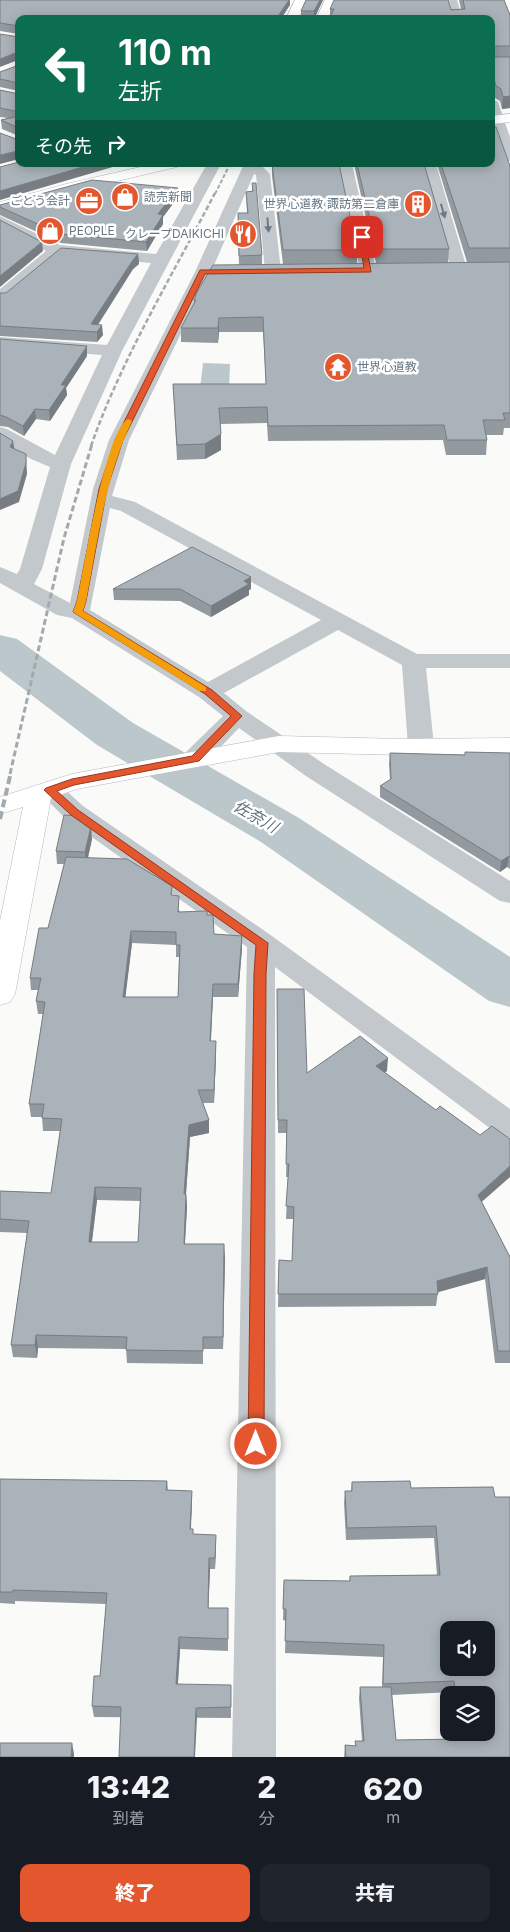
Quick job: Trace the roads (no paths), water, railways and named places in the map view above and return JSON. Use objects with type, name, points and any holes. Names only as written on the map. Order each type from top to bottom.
[{"type":"street","points":[[291,0],[301,0],[294,15]]},
{"type":"street","points":[[324,15],[331,0]]},
{"type":"street","points":[[451,0],[456,15]]},
{"type":"street","points":[[500,119],[510,157]]},
{"type":"street","points":[[0,207],[71,187],[159,167]]},
{"type":"street","points":[[21,586],[31,569],[61,464],[113,351],[161,258],[212,167]]},
{"type":"street","points":[[78,612],[82,601],[101,500],[109,468],[119,440],[211,272],[250,167]]},
{"type":"street","points":[[255,167],[263,174],[273,271]]},
{"type":"street","points":[[347,167],[368,270]]},
{"type":"street","points":[[430,167],[459,269]]},
{"type":"street","points":[[0,221],[57,250],[161,258]]},
{"type":"street","points":[[0,297],[57,250]]},
{"type":"street","points":[[441,269],[476,269]]},
{"type":"street","points":[[349,270],[386,270]]},
{"type":"street","points":[[255,271],[292,271]]},
{"type":"street","points":[[0,342],[113,351]]},
{"type":"street","points":[[0,432],[38,455],[61,464]]},
{"type":"street","points":[[101,500],[128,506],[412,662],[510,661]]},
{"type":"street","points":[[0,574],[65,610],[78,612],[208,692],[237,716],[315,770],[510,894]]},
{"type":"street","points":[[208,692],[338,620]]},
{"type":"street","points":[[412,662],[415,669],[421,746]]},
{"type":"street","points":[[195,758],[237,716]]},
{"type":"street","points":[[0,806],[85,780],[195,758],[279,744],[510,746]]},
{"type":"street","points":[[44,792],[262,943],[510,1126]]},
{"type":"street","points":[[0,994],[44,792]]},
{"type":"street","points":[[254,1757],[260,984],[262,943]]},
{"type":"waterway","name":"佐奈川","points":[[0,649],[115,734],[280,830],[510,986]]},
{"type":"railway","points":[[215,194],[228,167]]},
{"type":"railway","points":[[91,446],[103,414],[132,350],[215,193]]},
{"type":"railway","points":[[10,774],[64,538],[92,444]]},
{"type":"railway","points":[[0,819],[11,772]]},
{"type":"place","name":"読売新聞","points":[[125,197]]},
{"type":"place","name":"ごとう会計","points":[[89,201]]},
{"type":"place","name":"世界心道教 諏訪第二倉庫","points":[[418,204]]},
{"type":"place","name":"PEOPLE","points":[[50,231]]},
{"type":"place","name":"クレープDAIKICHI","points":[[243,234]]},
{"type":"place","name":"世界心道教","points":[[338,367]]}]
